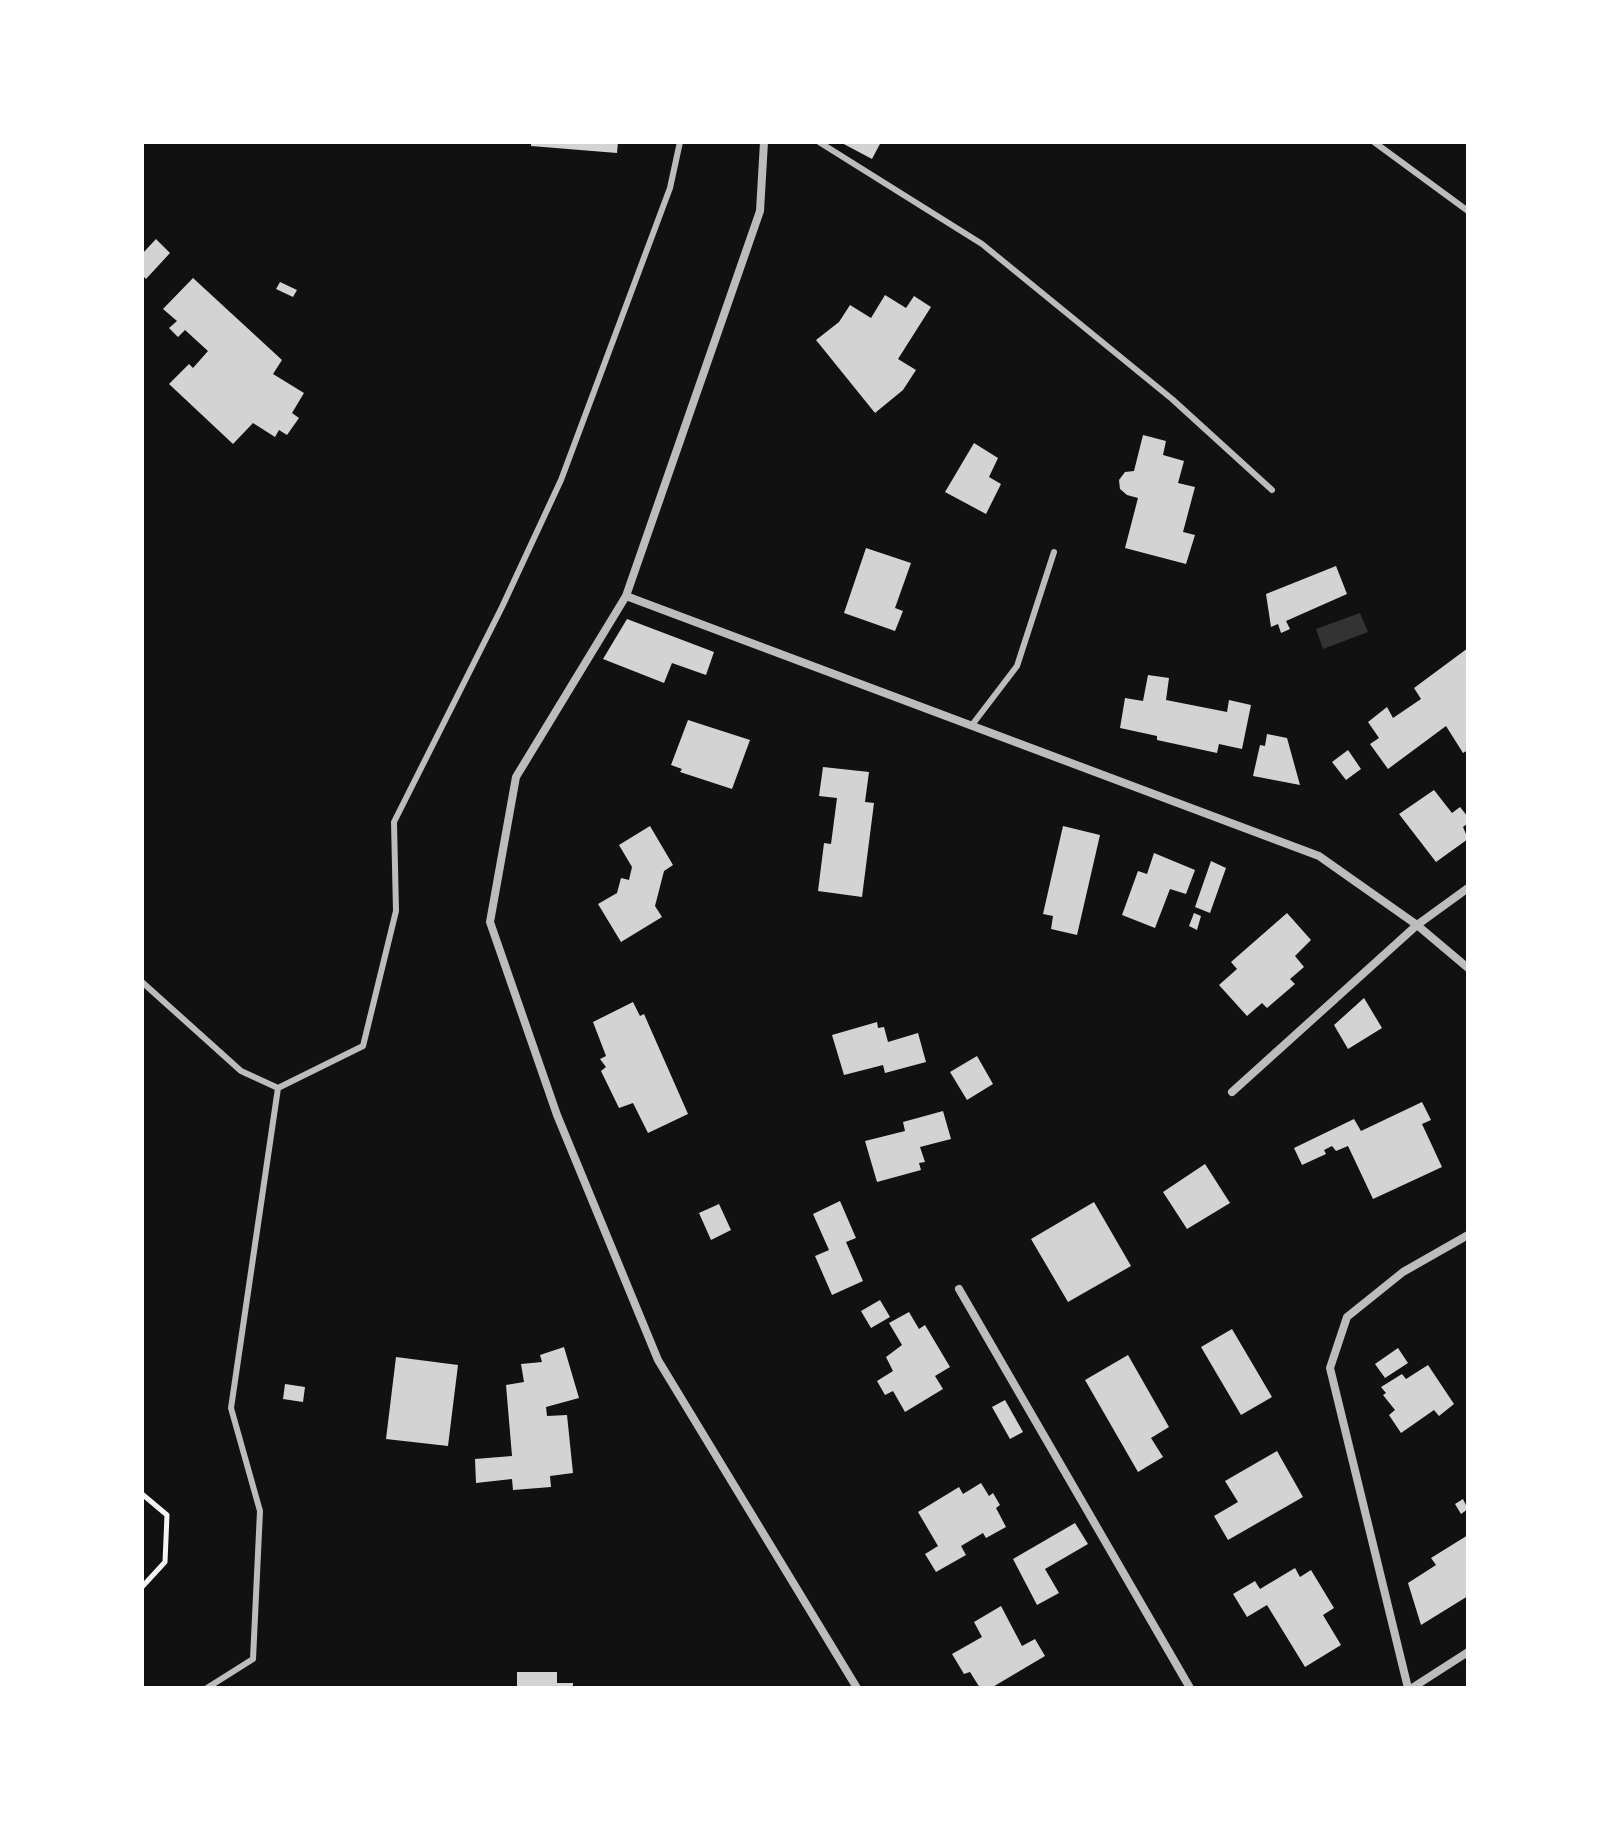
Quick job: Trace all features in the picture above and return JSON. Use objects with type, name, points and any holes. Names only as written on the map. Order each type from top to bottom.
[{"type":"street","points":[[764,142],[760,211],[626,596],[516,777],[490,922],[557,1115],[658,1360],[857,1688]]},
{"type":"street","points":[[626,596],[1319,856],[1417,925],[1468,968]]},
{"type":"street","points":[[1232,1092],[1417,925],[1468,888]]},
{"type":"street","points":[[1468,1235],[1403,1272],[1347,1317],[1330,1368],[1410,1688],[1468,1652]]},
{"type":"street","points":[[959,1289],[1190,1688]]},
{"type":"lane","points":[[278,1088],[363,1046],[396,911],[394,822],[502,607],[561,480],[670,188],[680,142]]},
{"type":"lane","points":[[819,142],[982,244],[1172,399],[1272,490]]},
{"type":"lane","points":[[1374,142],[1468,211]]},
{"type":"lane","points":[[972,725],[1017,666],[1054,552]]},
{"type":"lane","points":[[142,982],[241,1071],[278,1088]]},
{"type":"lane","points":[[207,1688],[253,1659],[260,1511],[231,1408],[278,1088]]},
{"type":"path","points":[[142,1494],[167,1515],[165,1562],[142,1587]]},
{"type":"shaded area","points":[[1360,613],[1368,632],[1323,649],[1316,629]]},
{"type":"building","points":[[531,142],[618,142],[617,153],[531,146]]},
{"type":"building","points":[[840,142],[881,142],[872,159]]},
{"type":"building","points":[[156,239],[170,253],[146,279],[142,275],[142,254]]},
{"type":"building","points":[[193,278],[282,360],[273,374],[304,393],[292,413],[299,418],[287,435],[279,430],[275,437],[253,423],[233,444],[169,384],[189,364],[193,368],[208,351],[185,330],[178,337],[169,328],[177,321],[163,309]]},
{"type":"building","points":[[280,282],[297,290],[293,297],[276,289]]},
{"type":"building","points":[[885,295],[906,308],[914,296],[931,307],[898,359],[916,370],[903,390],[875,413],[816,340],[839,322],[850,305],[871,318]]},
{"type":"building","points":[[1143,435],[1166,441],[1163,455],[1184,461],[1178,483],[1195,487],[1183,532],[1195,535],[1186,564],[1125,548],[1138,498],[1120,489],[1119,480],[1125,472],[1134,471]]},
{"type":"building","points":[[974,443],[998,458],[989,477],[1001,484],[986,514],[945,492]]},
{"type":"building","points":[[866,548],[911,563],[895,608],[903,611],[895,631],[844,613]]},
{"type":"building","points":[[1336,566],[1347,594],[1286,621],[1290,629],[1281,633],[1278,624],[1271,627],[1266,594]]},
{"type":"building","points":[[627,619],[714,652],[706,675],[672,663],[664,683],[603,659]]},
{"type":"building","points":[[1468,648],[1468,750],[1463,753],[1446,726],[1388,769],[1370,744],[1379,738],[1368,722],[1387,707],[1393,718],[1421,699],[1414,688]]},
{"type":"building","points":[[1148,675],[1169,678],[1166,700],[1227,712],[1229,700],[1251,705],[1242,749],[1219,744],[1217,753],[1120,728],[1125,698],[1143,701]]},
{"type":"building","points":[[688,720],[750,740],[732,789],[680,772],[682,769],[671,765]]},
{"type":"building","points":[[1267,734],[1287,738],[1300,785],[1253,776],[1260,745],[1265,746]]},
{"type":"building","points":[[1348,750],[1361,769],[1346,780],[1332,762]]},
{"type":"building","points":[[823,767],[869,772],[865,802],[874,803],[862,897],[818,891],[824,843],[831,844],[837,798],[819,796]]},
{"type":"building","points":[[1434,790],[1452,813],[1460,807],[1468,817],[1468,823],[1463,827],[1468,839],[1436,862],[1399,814]]},
{"type":"building","points":[[650,826],[673,865],[664,871],[655,906],[662,917],[621,942],[598,904],[617,893],[621,878],[629,880],[632,867],[619,845]]},
{"type":"building","points":[[1063,826],[1100,835],[1077,935],[1051,929],[1053,916],[1043,914]]},
{"type":"building","points":[[1154,853],[1195,870],[1186,894],[1170,889],[1155,928],[1122,915],[1138,871],[1147,874]]},
{"type":"building","points":[[1211,861],[1226,868],[1210,913],[1195,907]]},
{"type":"building","points":[[1194,913],[1201,916],[1197,930],[1189,926]]},
{"type":"building","points":[[1287,913],[1311,940],[1295,956],[1304,967],[1290,979],[1295,984],[1267,1008],[1262,1003],[1247,1016],[1219,985],[1237,969],[1231,962]]},
{"type":"building","points":[[1364,998],[1382,1028],[1348,1049],[1334,1025]]},
{"type":"building","points":[[633,1002],[640,1016],[644,1014],[688,1114],[648,1133],[633,1103],[619,1108],[601,1071],[606,1067],[600,1059],[606,1056],[593,1022]]},
{"type":"building","points":[[877,1022],[878,1028],[884,1027],[888,1042],[918,1033],[926,1062],[885,1073],[883,1065],[844,1075],[832,1035]]},
{"type":"building","points":[[977,1056],[993,1084],[967,1100],[950,1072]]},
{"type":"building","points":[[1422,1102],[1431,1120],[1422,1124],[1442,1167],[1373,1199],[1348,1146],[1336,1151],[1332,1146],[1324,1150],[1326,1154],[1302,1165],[1294,1148],[1354,1119],[1361,1131]]},
{"type":"building","points":[[943,1111],[951,1139],[920,1147],[925,1162],[919,1163],[921,1170],[877,1182],[865,1141],[905,1131],[903,1122]]},
{"type":"building","points":[[1205,1164],[1230,1203],[1187,1229],[1163,1192]]},
{"type":"building","points":[[840,1201],[856,1238],[846,1242],[863,1281],[832,1295],[815,1256],[829,1250],[813,1214]]},
{"type":"building","points":[[1094,1202],[1131,1266],[1068,1302],[1031,1239]]},
{"type":"building","points":[[719,1204],[731,1230],[711,1240],[699,1213]]},
{"type":"building","points":[[880,1300],[890,1317],[871,1328],[861,1311]]},
{"type":"building","points":[[909,1312],[919,1329],[925,1325],[950,1367],[935,1376],[943,1389],[905,1412],[893,1391],[885,1395],[877,1381],[893,1371],[886,1357],[902,1345],[889,1323]]},
{"type":"building","points":[[1232,1329],[1272,1397],[1241,1415],[1201,1347]]},
{"type":"building","points":[[564,1347],[579,1398],[546,1407],[547,1416],[567,1415],[573,1473],[550,1476],[551,1487],[513,1490],[512,1479],[476,1483],[475,1459],[512,1456],[506,1385],[524,1382],[521,1364],[542,1362],[540,1355]]},
{"type":"building","points":[[1398,1348],[1408,1363],[1385,1378],[1375,1364]]},
{"type":"building","points":[[1128,1355],[1169,1427],[1151,1438],[1163,1457],[1138,1472],[1085,1380]]},
{"type":"building","points":[[396,1357],[458,1365],[448,1446],[386,1439]]},
{"type":"building","points":[[1428,1365],[1454,1404],[1439,1416],[1434,1410],[1401,1433],[1389,1415],[1395,1410],[1383,1395],[1386,1393],[1381,1387],[1402,1374],[1406,1379]]},
{"type":"building","points":[[285,1384],[305,1387],[303,1402],[283,1399]]},
{"type":"building","points":[[1005,1400],[1023,1432],[1010,1439],[992,1407]]},
{"type":"building","points":[[1277,1451],[1303,1497],[1228,1540],[1214,1516],[1238,1502],[1225,1481]]},
{"type":"building","points":[[981,1483],[989,1496],[993,1493],[1000,1505],[996,1508],[1006,1527],[986,1538],[983,1533],[961,1546],[966,1555],[936,1572],[925,1554],[938,1546],[918,1512],[959,1487],[963,1494]]},
{"type":"building","points":[[1463,1499],[1468,1509],[1461,1514],[1455,1504]]},
{"type":"building","points":[[1075,1523],[1088,1544],[1045,1569],[1059,1593],[1037,1605],[1013,1559]]},
{"type":"building","points":[[1468,1535],[1468,1596],[1421,1625],[1408,1583],[1436,1565],[1431,1558]]},
{"type":"building","points":[[1295,1568],[1300,1577],[1311,1570],[1334,1608],[1323,1615],[1341,1645],[1305,1667],[1267,1605],[1247,1617],[1233,1594],[1255,1581],[1260,1589]]},
{"type":"building","points":[[1001,1606],[1022,1646],[1035,1639],[1045,1656],[991,1688],[980,1688],[970,1672],[964,1674],[952,1654],[982,1637],[974,1622]]},
{"type":"building","points":[[517,1672],[557,1672],[557,1683],[573,1683],[573,1688],[517,1688]]}]
